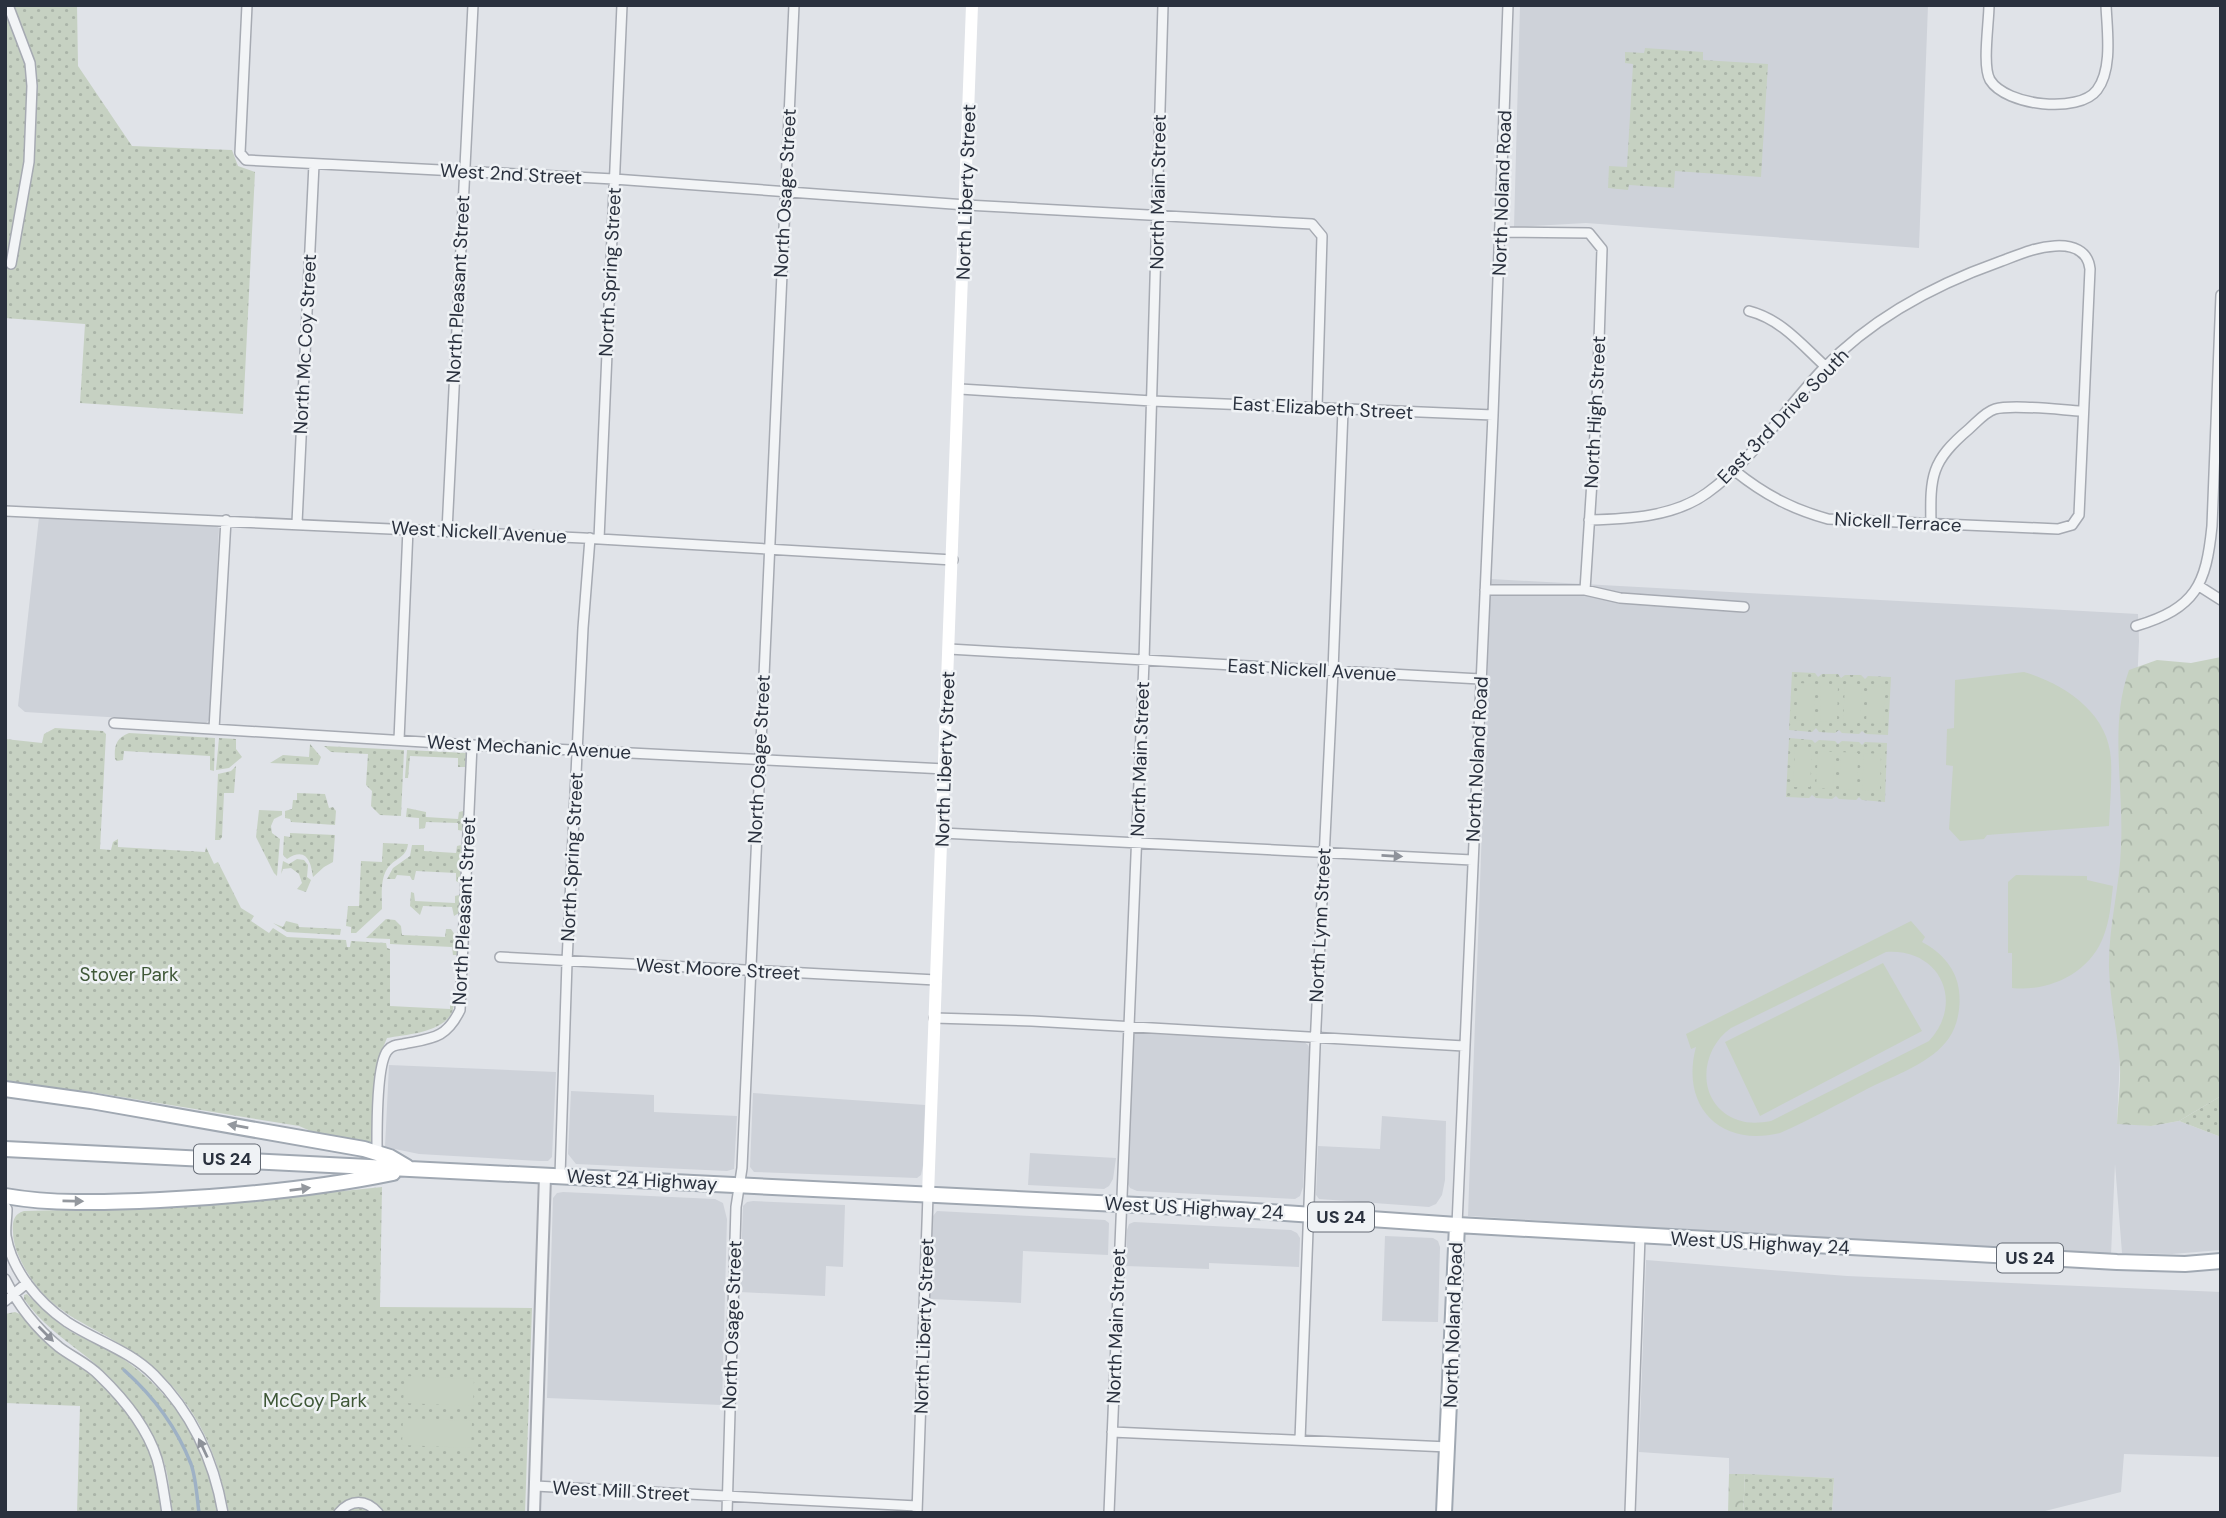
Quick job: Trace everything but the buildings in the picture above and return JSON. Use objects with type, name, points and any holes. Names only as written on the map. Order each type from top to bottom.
[{"type":"main road","name":"North Liberty Street","points":[[928,1195],[960,389],[972,5]]},
{"type":"main road","points":[[5,1089],[341,1144],[377,1153],[411,1169]]},
{"type":"main road","name":"US 24","points":[[5,1149],[545,1175]]},
{"type":"main road","points":[[5,1196],[30,1200],[104,1202],[249,1195],[346,1183],[411,1169]]},
{"type":"main road","name":"West 24 Highway","points":[[545,1175],[740,1186]]},
{"type":"main road","name":"West US Highway 24","points":[[740,1186],[1308,1214],[1640,1236],[2147,1264],[2221,1261]]},
{"type":"main road","name":"North Noland Road","points":[[1444,1513],[1457,1225]]},
{"type":"street","points":[[8,5],[30,63],[32,86],[29,162],[11,264]]},
{"type":"street","name":"West 2nd Street","points":[[247,5],[240,153],[246,160],[1312,224],[1322,236],[1317,407]]},
{"type":"street","name":"North Pleasant Street","points":[[447,531],[473,5]]},
{"type":"street","name":"North Spring Street","points":[[560,1176],[578,750],[594,538],[622,5]]},
{"type":"street","name":"North Osage Street","points":[[727,1513],[734,1239],[740,1186],[794,5]]},
{"type":"street","name":"North Main Street","points":[[1109,1513],[1144,661],[1163,5]]},
{"type":"street","name":"North Noland Road","points":[[1457,1225],[1501,232],[1508,5]]},
{"type":"street","points":[[1989,5],[1987,71],[1990,80],[2000,90],[2021,100],[2066,104],[2087,100],[2098,89],[2104,77],[2106,5]]},
{"type":"street","name":"North Mc Coy Street","points":[[297,523],[314,164]]},
{"type":"street","name":"North High Street","points":[[1501,232],[1589,233],[1602,249],[1597,403],[1585,590]]},
{"type":"street","name":"East 3rd Drive South","points":[[1589,520],[1628,519],[1674,509],[1704,495],[1735,471],[1826,367],[1895,310],[1964,274],[2038,248],[2072,247],[2083,252],[2089,259],[2082,411]]},
{"type":"street","points":[[2136,626],[2175,610],[2199,586],[2209,560],[2213,526],[2221,295]]},
{"type":"street","points":[[1749,311],[1766,316],[1782,326],[1826,367]]},
{"type":"street","name":"East Elizabeth Street","points":[[960,389],[1152,401],[1493,415]]},
{"type":"street","points":[[1931,524],[1931,480],[1936,466],[1964,433],[1987,413],[2008,408],[2082,411]]},
{"type":"street","name":"North Lynn Street","points":[[1300,1440],[1343,410]]},
{"type":"street","name":"Nickell Terrace","points":[[1735,471],[1778,502],[1828,519],[2076,529],[2079,514],[2082,411]]},
{"type":"street","name":"West Nickell Avenue","points":[[5,510],[594,538],[953,560]]},
{"type":"street","points":[[214,729],[226,520]]},
{"type":"street","points":[[399,740],[408,529]]},
{"type":"street","points":[[2199,586],[2221,600]]},
{"type":"street","points":[[1485,590],[1585,590],[1620,598],[1744,607]]},
{"type":"street","points":[[949,649],[1144,661]]},
{"type":"street","name":"East Nickell Avenue","points":[[1144,661],[1480,679]]},
{"type":"street","name":"West Mechanic Avenue","points":[[114,723],[472,745],[945,769]]},
{"type":"street","name":"North Pleasant Street","points":[[377,1153],[378,1102],[384,1055],[392,1046],[438,1037],[452,1026],[460,1010],[472,745]]},
{"type":"street","points":[[942,833],[1472,860]]},
{"type":"street","name":"West Moore Street","points":[[500,957],[936,980]]},
{"type":"street","points":[[934,1018],[1032,1021],[1464,1046]]},
{"type":"street","points":[[534,1513],[545,1175]]},
{"type":"street","name":"North Liberty Street","points":[[917,1509],[928,1195]]},
{"type":"street","points":[[5,1206],[6,1235],[13,1259],[27,1283],[44,1304],[69,1323],[132,1357],[153,1375],[175,1400],[194,1429],[211,1465],[223,1513]]},
{"type":"street","points":[[1630,1513],[1640,1236]]},
{"type":"street","points":[[5,1279],[9,1297],[60,1348],[98,1374],[136,1418],[149,1439],[157,1460],[167,1513]]},
{"type":"street","points":[[9,1297],[27,1283]]},
{"type":"street","points":[[1112,1432],[1448,1447]]},
{"type":"street","name":"West Mill Street","points":[[535,1486],[917,1509]]},
{"type":"street","points":[[340,1513],[348,1504],[355,1502],[369,1504],[378,1513]]},
{"type":"shaded area","points":[[1520,5],[1928,5],[1919,248],[1586,223],[1514,227]]},
{"type":"shaded area","points":[[39,517],[215,525],[219,528],[210,719],[206,723],[25,712],[18,706]]},
{"type":"shaded area","points":[[1491,579],[2138,614],[2139,641],[2117,1123],[2151,1126],[2179,1121],[2221,1137],[2221,1250],[2172,1254],[2122,1253],[2115,1164],[2111,1255],[1468,1216]]},
{"type":"shaded area","points":[[1134,1033],[1303,1041],[1308,1045],[1310,1049],[1303,1187],[1300,1196],[1295,1199],[1137,1191],[1130,1188],[1127,1182]]},
{"type":"shaded area","points":[[389,1065],[556,1072],[552,1157],[548,1161],[540,1161],[419,1154],[385,1147]]},
{"type":"shaded area","points":[[571,1091],[654,1095],[654,1112],[737,1116],[734,1169],[727,1171],[576,1164],[568,1154]]},
{"type":"shaded area","points":[[753,1093],[925,1105],[921,1175],[917,1178],[754,1172],[750,1167]]},
{"type":"shaded area","points":[[1382,1116],[1446,1121],[1445,1180],[1442,1195],[1436,1204],[1429,1207],[1319,1199],[1316,1195],[1318,1146],[1380,1149]]},
{"type":"shaded area","points":[[1030,1153],[1116,1158],[1113,1179],[1104,1189],[1028,1185]]},
{"type":"shaded area","points":[[557,1193],[715,1199],[723,1203],[727,1219],[722,1405],[547,1398],[553,1198]]},
{"type":"shaded area","points":[[753,1201],[845,1205],[843,1267],[826,1266],[825,1296],[740,1292],[743,1206]]},
{"type":"shaded area","points":[[937,1211],[1105,1220],[1109,1223],[1108,1255],[1023,1251],[1021,1303],[930,1299],[933,1216]]},
{"type":"shaded area","points":[[1134,1222],[1291,1230],[1300,1238],[1299,1267],[1209,1263],[1209,1269],[1126,1266],[1127,1230],[1129,1224]]},
{"type":"shaded area","points":[[1385,1236],[1433,1238],[1438,1241],[1438,1322],[1382,1321]]},
{"type":"shaded area","points":[[1646,1260],[1847,1276],[2221,1292],[2221,1457],[2124,1454],[2121,1492],[2037,1513],[1832,1513],[1834,1478],[1729,1474],[1729,1458],[1639,1452]]},
{"type":"green space","points":[[5,5],[77,5],[78,66],[132,146],[232,150],[238,166],[255,172],[243,414],[80,403],[85,324],[5,318]]},
{"type":"green space","points":[[1645,48],[1703,52],[1703,60],[1768,64],[1761,177],[1675,171],[1674,188],[1629,185],[1628,190],[1608,188],[1609,166],[1627,167],[1633,64],[1625,63],[1625,52],[1644,53]]},
{"type":"green space","points":[[2221,657],[2221,1096],[2179,1121],[2151,1126],[2117,1124],[2120,1062],[2109,953],[2121,846],[2118,735],[2123,691],[2129,670],[2157,660],[2191,663]]},
{"type":"green space","points":[[1792,672],[1815,673],[1818,677],[1822,674],[1838,674],[1841,678],[1845,675],[1861,675],[1865,679],[1868,676],[1891,677],[1888,735],[1866,734],[1862,731],[1859,734],[1842,733],[1839,730],[1835,733],[1819,732],[1816,728],[1812,732],[1789,730]]},
{"type":"green space","points":[[2024,672],[2069,693],[2082,703],[2102,728],[2111,760],[2109,826],[1987,835],[1984,839],[1960,841],[1949,829],[1953,766],[1946,765],[1947,729],[1954,728],[1955,680]]},
{"type":"green space","points":[[1798,683],[1815,684],[1814,721],[1796,720]]},
{"type":"green space","points":[[1821,685],[1838,685],[1837,722],[1820,721]]},
{"type":"green space","points":[[1845,686],[1862,686],[1860,723],[1843,722]]},
{"type":"green space","points":[[1868,686],[1885,687],[1883,724],[1866,723]]},
{"type":"green space","name":"Stover Park","points":[[55,728],[103,731],[106,734],[100,849],[111,850],[113,842],[118,839],[118,847],[205,852],[206,847],[214,864],[218,862],[241,908],[254,916],[251,921],[269,933],[273,928],[287,937],[346,940],[347,947],[350,947],[351,941],[386,943],[390,949],[390,1006],[450,1009],[450,1001],[454,1000],[453,1011],[439,1025],[418,1033],[387,1038],[380,1055],[373,1139],[370,1143],[320,1135],[299,1126],[91,1092],[5,1081],[5,739],[42,743],[44,734]]},
{"type":"green space","points":[[129,733],[215,738],[214,771],[210,770],[210,756],[124,751],[123,760],[117,761],[117,743]]},
{"type":"green space","points":[[219,738],[236,739],[236,749],[242,757],[229,768],[216,770]]},
{"type":"green space","points":[[1789,738],[1812,740],[1815,743],[1819,740],[1835,741],[1838,744],[1842,741],[1859,742],[1862,745],[1865,742],[1887,743],[1885,802],[1862,800],[1859,797],[1856,800],[1839,799],[1836,796],[1832,799],[1816,798],[1812,795],[1809,798],[1786,797]]},
{"type":"green space","points":[[310,744],[321,757],[318,765],[270,763],[283,755],[309,757]]},
{"type":"green space","points":[[324,746],[404,750],[401,816],[380,815],[371,806],[372,791],[366,785],[368,754],[331,752]]},
{"type":"green space","points":[[407,750],[466,753],[465,767],[458,767],[458,758],[410,756],[408,778],[405,778]]},
{"type":"green space","points":[[1795,750],[1812,750],[1810,787],[1793,787]]},
{"type":"green space","points":[[1818,751],[1835,752],[1833,789],[1816,788]]},
{"type":"green space","points":[[1841,752],[1858,753],[1857,790],[1839,789]]},
{"type":"green space","points":[[1864,753],[1881,754],[1880,791],[1862,790]]},
{"type":"green space","points":[[236,766],[234,793],[224,793],[222,837],[215,840],[218,774],[231,771]]},
{"type":"green space","points":[[297,793],[325,794],[329,808],[333,807],[336,811],[335,825],[291,822],[285,818],[285,811],[292,809],[293,800],[297,800]]},
{"type":"green space","points":[[407,808],[426,812],[426,817],[458,819],[459,812],[463,811],[463,831],[458,830],[458,823],[426,822],[425,828],[419,829],[419,818],[406,817]]},
{"type":"green space","points":[[259,810],[282,811],[282,815],[274,819],[271,826],[272,833],[280,839],[277,876],[256,837]]},
{"type":"green space","points":[[290,833],[335,835],[333,862],[313,877],[311,866],[303,855],[294,855],[287,859],[283,855],[284,836],[290,837]]},
{"type":"green space","points":[[383,843],[408,844],[405,853],[390,865],[383,878],[382,909],[356,933],[351,933],[351,927],[346,926],[348,906],[359,906],[361,861],[382,862]]},
{"type":"green space","points":[[412,845],[424,845],[424,851],[456,853],[457,846],[461,845],[460,883],[456,881],[456,873],[416,871],[414,880],[410,876],[397,875],[395,879],[387,879],[393,868],[410,856]]},
{"type":"green space","points":[[297,859],[304,860],[308,865],[307,877],[311,880],[306,892],[297,889],[302,883],[299,874],[291,868],[283,869],[281,874],[283,861],[289,864]]},
{"type":"green space","points":[[2016,875],[2087,876],[2087,880],[2113,886],[2108,923],[2098,948],[2079,969],[2055,983],[2041,987],[2012,988],[2012,953],[2008,953],[2008,882]]},
{"type":"green space","points":[[411,892],[414,893],[415,901],[455,903],[455,896],[459,895],[459,913],[454,916],[452,907],[423,906],[420,915],[410,906]]},
{"type":"green space","points":[[386,919],[395,920],[401,926],[402,935],[445,937],[446,929],[451,929],[459,941],[458,955],[453,955],[452,947],[390,944],[390,939],[366,938]]},
{"type":"green space","points":[[286,921],[298,924],[299,927],[341,929],[340,935],[287,932],[273,923],[283,927]]},
{"type":"green space","points":[[1911,921],[1925,937],[1922,942],[1942,956],[1958,983],[1959,1009],[1955,1027],[1942,1047],[1933,1055],[1780,1133],[1759,1136],[1739,1134],[1723,1128],[1709,1118],[1694,1087],[1696,1047],[1691,1049],[1686,1034]],"holes":[[[1886,952],[1905,953],[1921,959],[1933,968],[1941,980],[1945,1010],[1940,1026],[1929,1041],[1771,1121],[1754,1123],[1738,1120],[1724,1113],[1715,1103],[1706,1077],[1708,1063],[1712,1050],[1731,1028]]]},
{"type":"green space","points":[[1883,963],[1922,1031],[1760,1116],[1725,1042]]},
{"type":"green space","points":[[2221,1096],[2221,1137],[2179,1121]]},
{"type":"green space","name":"McCoy Park","points":[[382,1187],[380,1307],[532,1308],[525,1513],[229,1513],[210,1446],[184,1401],[168,1381],[143,1360],[70,1315],[47,1297],[24,1267],[13,1237],[14,1218],[24,1211],[188,1207]]},
{"type":"green space","points":[[27,1294],[63,1327],[129,1363],[166,1397],[195,1440],[213,1488],[218,1513],[173,1513],[165,1465],[159,1449],[132,1403],[108,1376],[37,1315],[24,1299]]},
{"type":"green space","points":[[15,1312],[77,1359],[127,1410],[140,1429],[153,1458],[163,1513],[77,1513],[80,1406],[5,1403],[5,1314]]},
{"type":"green space","points":[[405,1376],[474,1379],[473,1406],[403,1403]]},
{"type":"green space","points":[[403,1418],[472,1421],[471,1448],[402,1445]]},
{"type":"green space","points":[[1729,1474],[1745,1474],[1743,1513],[1728,1513]]},
{"type":"green space","points":[[1745,1474],[1834,1478],[1832,1513],[1743,1513]]},
{"type":"waterway","points":[[124,1370],[154,1401],[179,1438],[193,1469],[199,1513]]}]
